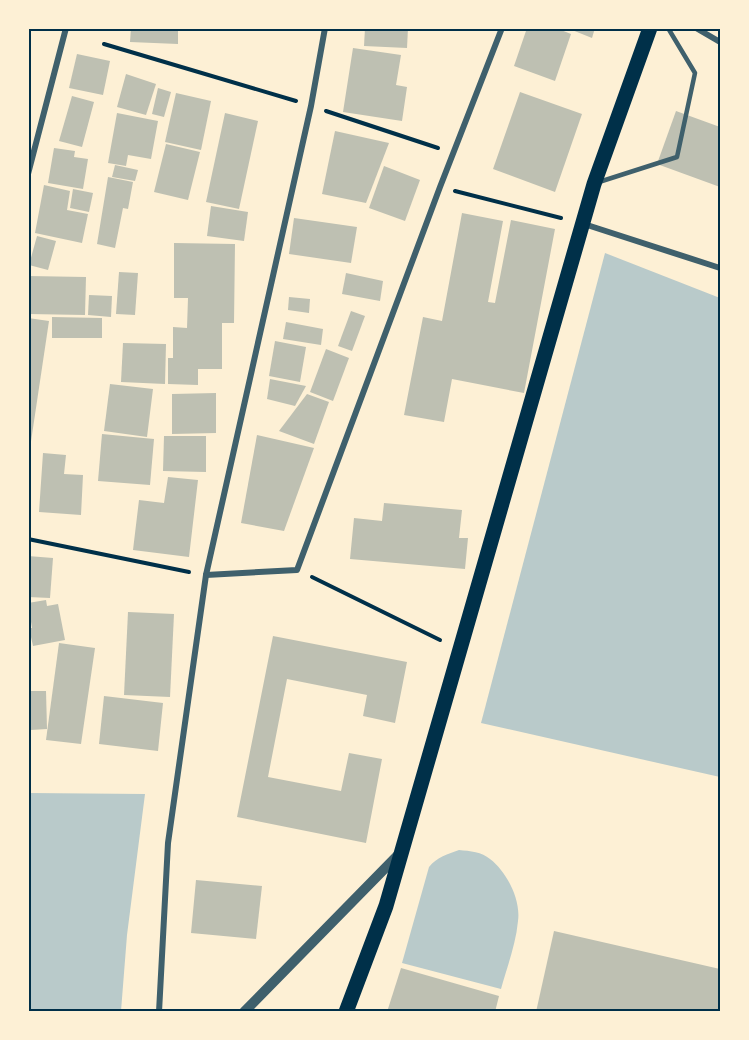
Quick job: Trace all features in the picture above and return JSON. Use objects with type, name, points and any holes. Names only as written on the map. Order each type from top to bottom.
[{"type":"main road","points":[[346,1011],[386,906],[594,184],[650,28]]},
{"type":"street","points":[[28,174],[66,28]]},
{"type":"street","points":[[159,1011],[168,843],[206,575],[311,106],[325,28]]},
{"type":"street","points":[[206,575],[297,570],[502,28]]},
{"type":"street","points":[[696,28],[720,42]]},
{"type":"street","points":[[582,224],[720,268]]},
{"type":"street","points":[[244,1011],[400,853]]},
{"type":"lane","points":[[594,184],[677,157],[694,73],[668,28]]},
{"type":"path","points":[[104,44],[311,106],[453,153]]},
{"type":"path","points":[[440,187],[582,224]]},
{"type":"path","points":[[28,539],[206,575]]},
{"type":"path","points":[[297,570],[460,649]]},
{"type":"shaded area","points":[[605,253],[720,298],[720,777],[481,723]]},
{"type":"shaded area","points":[[29,793],[145,794],[127,935],[121,1011],[29,1011]]},
{"type":"shaded area","points":[[459,850],[480,853],[490,859],[502,871],[515,896],[518,913],[517,930],[501,989],[402,963],[429,867],[439,858]]},
{"type":"building","points":[[131,28],[178,28],[178,44],[130,42]]},
{"type":"building","points":[[365,28],[408,28],[407,48],[364,46]]},
{"type":"building","points":[[527,28],[556,28],[571,34],[555,81],[514,66]]},
{"type":"building","points":[[567,28],[595,28],[592,38]]},
{"type":"building","points":[[353,48],[401,55],[396,85],[407,87],[402,121],[343,112]]},
{"type":"building","points":[[77,54],[110,61],[103,95],[69,88]]},
{"type":"building","points":[[126,74],[156,84],[146,115],[117,107]]},
{"type":"building","points":[[158,88],[171,92],[164,117],[152,114]]},
{"type":"building","points":[[520,92],[582,114],[555,192],[493,169]]},
{"type":"building","points":[[176,93],[211,101],[201,150],[165,142]]},
{"type":"building","points":[[72,96],[94,102],[82,147],[59,141]]},
{"type":"building","points":[[676,111],[720,127],[720,187],[657,164]]},
{"type":"building","points":[[117,113],[158,121],[151,159],[128,155],[126,166],[108,163]]},
{"type":"building","points":[[225,113],[258,121],[239,209],[206,202]]},
{"type":"building","points":[[335,131],[389,143],[366,203],[322,194]]},
{"type":"building","points":[[166,144],[200,152],[188,200],[154,192]]},
{"type":"building","points":[[54,148],[75,151],[74,157],[88,159],[83,189],[48,183]]},
{"type":"building","points":[[115,165],[138,170],[135,181],[112,177]]},
{"type":"building","points":[[384,166],[420,180],[405,221],[369,208]]},
{"type":"building","points":[[108,177],[133,182],[128,209],[123,208],[115,248],[97,244]]},
{"type":"building","points":[[44,185],[70,191],[67,210],[88,214],[82,243],[35,233]]},
{"type":"building","points":[[73,189],[93,193],[89,212],[70,208]]},
{"type":"building","points":[[211,206],[248,212],[244,241],[207,236]]},
{"type":"building","points":[[462,213],[503,221],[488,302],[495,303],[511,220],[555,229],[524,393],[452,379],[444,422],[404,415],[423,317],[442,321]]},
{"type":"building","points":[[294,218],[357,227],[351,263],[289,254]]},
{"type":"building","points":[[37,236],[56,241],[48,270],[29,265]]},
{"type":"building","points":[[174,243],[235,244],[234,323],[222,323],[222,369],[198,369],[198,385],[168,384],[168,358],[173,358],[173,327],[187,328],[188,298],[174,298]]},
{"type":"building","points":[[119,272],[138,273],[135,315],[116,314]]},
{"type":"building","points":[[346,273],[383,281],[380,301],[342,294]]},
{"type":"building","points":[[28,276],[86,277],[85,315],[28,314]]},
{"type":"building","points":[[89,295],[112,296],[111,317],[88,315]]},
{"type":"building","points":[[289,297],[310,299],[309,313],[288,310]]},
{"type":"building","points":[[351,311],[365,316],[352,351],[338,346]]},
{"type":"building","points":[[52,317],[102,318],[102,338],[52,338]]},
{"type":"building","points":[[28,318],[49,321],[30,448],[28,447]]},
{"type":"building","points":[[286,322],[323,329],[321,345],[283,339]]},
{"type":"building","points":[[275,341],[306,347],[300,382],[269,376]]},
{"type":"building","points":[[123,343],[166,344],[165,384],[121,382]]},
{"type":"building","points":[[326,349],[349,358],[333,401],[310,392]]},
{"type":"building","points":[[270,379],[306,386],[295,406],[267,399]]},
{"type":"building","points":[[110,384],[153,389],[147,437],[104,431]]},
{"type":"building","points":[[216,393],[216,433],[172,434],[172,394]]},
{"type":"building","points":[[307,394],[329,402],[314,444],[279,431]]},
{"type":"building","points":[[102,434],[154,439],[150,485],[98,481]]},
{"type":"building","points":[[257,435],[314,448],[284,531],[241,523]]},
{"type":"building","points":[[164,436],[206,436],[206,472],[163,471]]},
{"type":"building","points":[[43,453],[66,455],[64,474],[83,475],[81,515],[39,512]]},
{"type":"building","points":[[168,477],[198,480],[189,557],[133,550],[139,500],[164,503]]},
{"type":"building","points":[[384,503],[462,510],[459,538],[468,538],[465,569],[350,559],[354,518],[382,521]]},
{"type":"building","points":[[28,556],[53,558],[50,598],[28,597]]},
{"type":"building","points":[[46,600],[47,606],[58,604],[65,640],[33,646],[29,628],[32,628],[28,603]]},
{"type":"building","points":[[128,612],[174,614],[170,697],[124,695]]},
{"type":"building","points":[[273,636],[407,662],[395,723],[363,716],[367,695],[287,679],[268,777],[341,791],[349,753],[382,759],[366,843],[237,817]]},
{"type":"building","points":[[59,643],[95,648],[81,744],[46,740]]},
{"type":"building","points":[[30,691],[46,691],[47,729],[31,730]]},
{"type":"building","points":[[104,696],[163,703],[158,751],[99,744]]},
{"type":"building","points":[[196,880],[262,886],[256,939],[191,933]]},
{"type":"building","points":[[554,931],[720,969],[720,1012],[536,1012]]},
{"type":"building","points":[[401,968],[499,996],[495,1012],[387,1012]]}]
